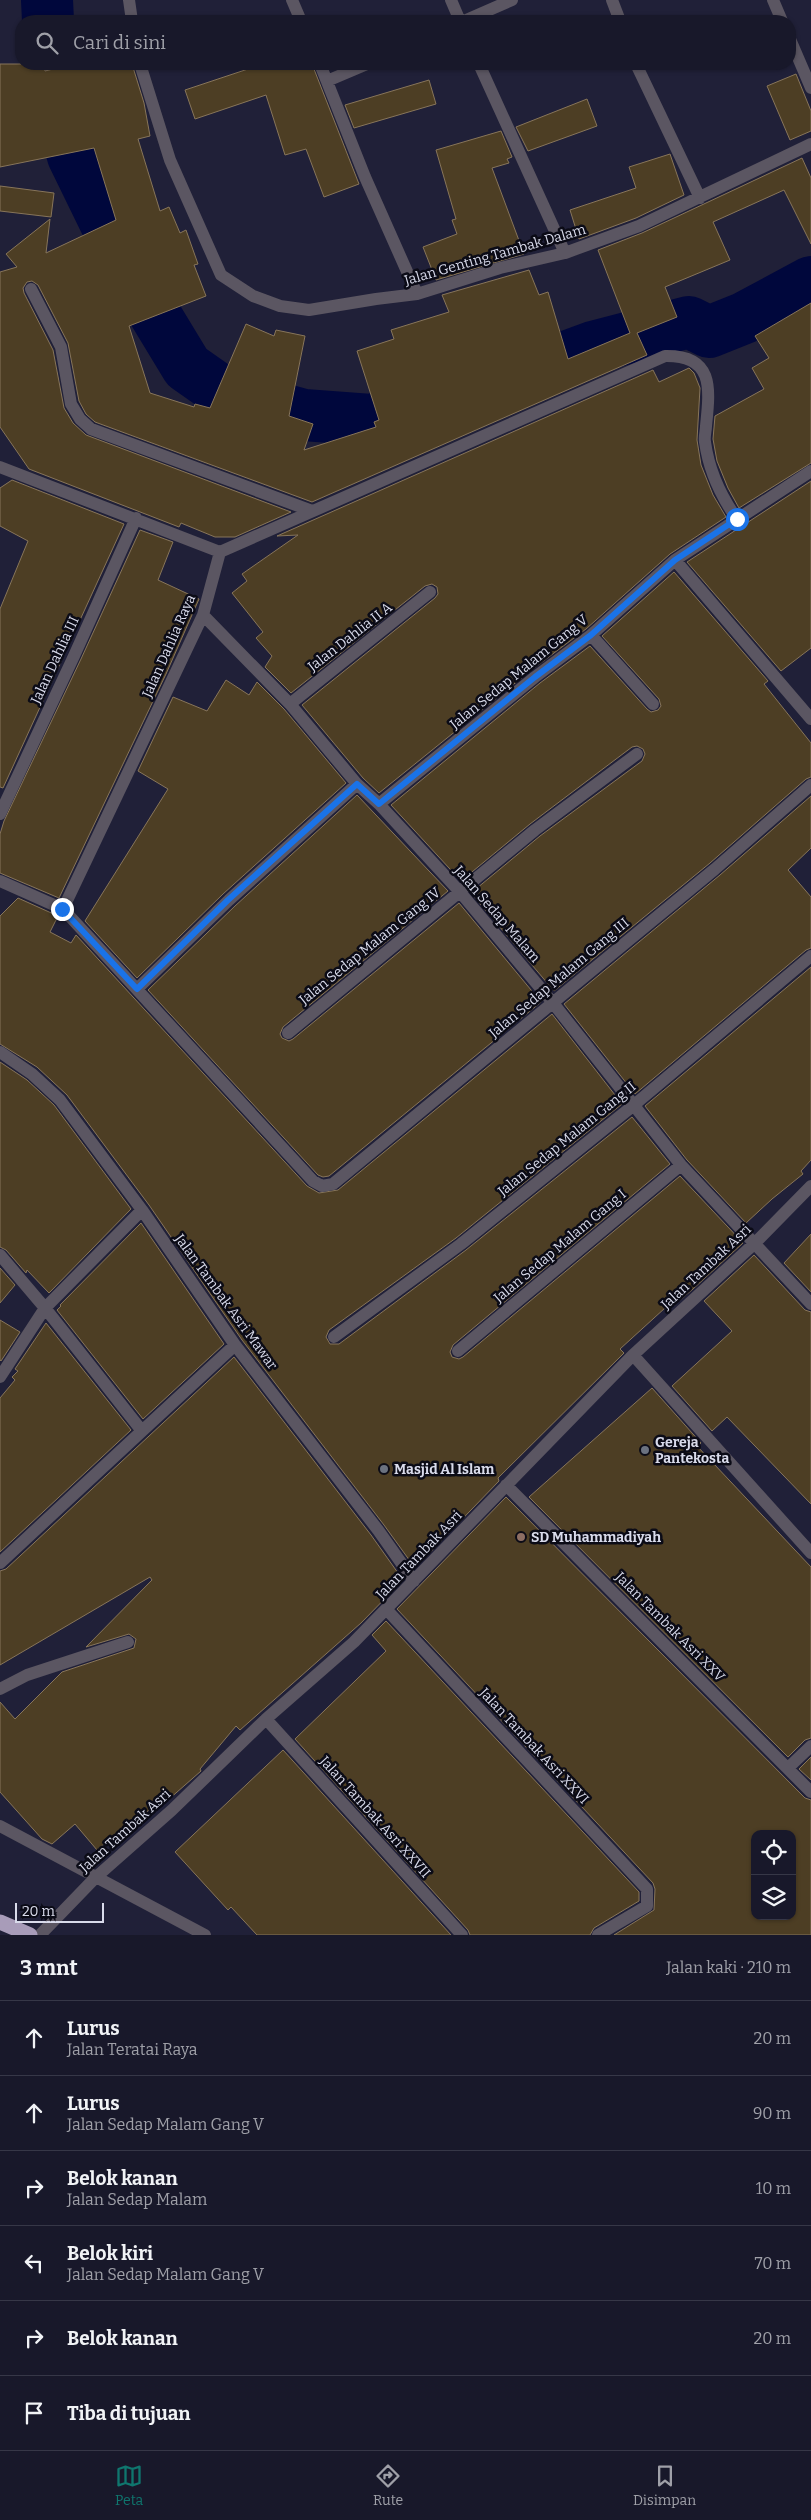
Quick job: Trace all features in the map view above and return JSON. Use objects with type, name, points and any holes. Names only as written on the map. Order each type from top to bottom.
[{"type":"highway","points":[[0,1922],[30,1935]]},
{"type":"street","points":[[129,0],[131,15]]},
{"type":"street","points":[[292,0],[298,15]]},
{"type":"street","points":[[451,0],[459,15]]},
{"type":"street","points":[[476,15],[512,0]]},
{"type":"street","points":[[612,0],[618,15]]},
{"type":"street","points":[[773,0],[779,15]]},
{"type":"street","points":[[796,52],[811,88]]},
{"type":"street","name":"Jalan Genting Tambak Dalam","points":[[142,70],[170,160],[221,275],[253,296],[280,306],[309,310],[417,294],[500,268],[565,253],[639,226],[810,147]]},
{"type":"street","points":[[322,70],[417,294]]},
{"type":"street","points":[[327,81],[353,70]]},
{"type":"street","points":[[482,70],[565,253]]},
{"type":"street","points":[[639,70],[700,198]]},
{"type":"street","points":[[32,290],[61,346],[71,404],[80,419],[91,429],[312,511]]},
{"type":"street","points":[[0,467],[220,552],[634,368],[665,356],[681,356],[694,360],[702,368],[707,381],[709,392],[704,440],[714,480],[724,500],[737,519]]},
{"type":"street","name":"Jalan Sedap Malam Gang V","points":[[379,804],[535,677],[591,635],[675,560],[811,471]]},
{"type":"street","name":"Jalan Dahlia III","points":[[0,814],[136,518]]},
{"type":"street","name":"Jalan Dahlia Raya","points":[[62,909],[203,615],[220,552]]},
{"type":"street","points":[[675,560],[811,719]]},
{"type":"street","name":"Jalan Dahlia II A","points":[[290,704],[430,592]]},
{"type":"street","name":"Jalan Sedap Malam","points":[[203,615],[290,704],[357,784],[379,804],[460,892],[553,1003],[681,1165],[811,1304]]},
{"type":"street","points":[[591,635],[653,704]]},
{"type":"street","name":"Jalan Sedap Malam Gang IV","points":[[288,1032],[535,830],[637,754]]},
{"type":"street","points":[[0,881],[62,909],[137,989],[228,900],[357,784]]},
{"type":"street","name":"Jalan Sedap Malam Gang III","points":[[137,989],[313,1181],[322,1186],[333,1184],[715,869],[811,785]]},
{"type":"street","name":"Jalan Sedap Malam Gang II","points":[[334,1337],[461,1244],[634,1105],[811,956]]},
{"type":"street","name":"Jalan Tambak Asri Mawar","points":[[0,1052],[32,1074],[60,1100],[142,1210],[235,1345],[372,1522],[414,1581]]},
{"type":"street","name":"Jalan Sedap Malam Gang I","points":[[458,1351],[681,1165]]},
{"type":"street","name":"Jalan Tambak Asri","points":[[40,1935],[95,1878],[172,1810],[266,1719],[386,1610],[632,1355],[755,1243],[811,1186]]},
{"type":"street","points":[[0,1377],[45,1308],[142,1210]]},
{"type":"street","points":[[0,1256],[45,1308],[142,1431]]},
{"type":"street","points":[[0,1563],[235,1345]]},
{"type":"street","points":[[632,1355],[811,1553]]},
{"type":"street","name":"Jalan Tambak Asri XXV","points":[[506,1485],[811,1792]]},
{"type":"street","name":"Jalan Tambak Asri XXVI","points":[[386,1610],[647,1889],[646,1906],[598,1935]]},
{"type":"street","points":[[0,1689],[27,1675],[128,1642]]},
{"type":"street","name":"Jalan Tambak Asri XXVII","points":[[266,1719],[462,1935]]},
{"type":"street","points":[[789,1768],[811,1746]]},
{"type":"street","points":[[0,1826],[205,1935]]},
{"type":"building","points":[[0,64],[15,64],[15,70],[134,70],[144,103],[150,136],[138,139],[160,211],[169,207],[180,233],[186,230],[198,264],[194,265],[206,296],[129,326],[150,393],[194,407],[195,404],[210,408],[246,324],[274,336],[276,330],[305,336],[289,416],[313,424],[304,450],[376,427],[374,422],[379,420],[357,351],[394,339],[391,330],[449,312],[442,295],[529,270],[539,295],[548,292],[568,359],[630,333],[598,250],[642,233],[802,158],[811,178],[811,244],[784,190],[713,222],[730,260],[665,287],[677,317],[637,333],[647,355],[312,502],[95,422],[86,414],[79,401],[68,343],[38,285],[32,281],[27,282],[23,288],[24,293],[53,350],[64,408],[73,423],[86,435],[291,512],[235,537],[215,537],[181,523],[179,527],[29,469],[0,427],[0,272],[17,267],[6,254],[50,219],[46,253],[116,220],[94,148],[0,167]]},
{"type":"building","points":[[245,70],[314,70],[359,184],[324,197],[306,149],[285,155],[266,95],[195,119],[185,90]]},
{"type":"building","points":[[796,74],[811,111],[811,131],[790,140],[767,86]]},
{"type":"building","points":[[429,80],[436,104],[354,128],[345,105]]},
{"type":"building","points":[[587,99],[597,126],[528,151],[516,127]]},
{"type":"building","points":[[501,131],[512,157],[507,159],[509,163],[492,168],[524,254],[436,280],[423,247],[457,234],[452,220],[456,219],[436,150]]},
{"type":"building","points":[[670,154],[684,195],[636,218],[579,239],[570,210],[636,188],[629,167]]},
{"type":"building","points":[[0,186],[54,193],[51,217],[0,211]]},
{"type":"building","points":[[811,303],[811,463],[739,508],[717,461],[713,439],[715,416],[764,389],[752,368],[769,358],[755,336]]},
{"type":"building","points":[[689,368],[694,373],[700,388],[697,440],[701,465],[713,495],[726,517],[670,554],[586,629],[530,671],[379,793],[363,778],[302,705],[435,598],[438,594],[437,587],[432,584],[425,586],[291,693],[265,667],[272,656],[256,638],[263,632],[232,593],[247,581],[242,574],[298,535],[277,536],[653,370],[659,382]]},
{"type":"building","points":[[12,480],[124,524],[3,788],[0,787],[0,609],[28,541],[0,526],[0,488]]},
{"type":"building","points":[[811,481],[811,648],[781,671],[687,562]]},
{"type":"building","points":[[140,530],[173,542],[158,580],[199,599],[166,674],[59,898],[0,873],[0,834],[4,821]]},
{"type":"building","points":[[674,572],[768,681],[764,684],[811,743],[811,777],[806,779],[710,863],[554,991],[471,893],[540,836],[642,761],[645,754],[643,749],[637,746],[632,747],[530,824],[461,881],[391,805],[540,683],[590,646],[647,709],[651,712],[658,710],[661,706],[659,699],[602,636]]},
{"type":"building","points":[[226,680],[249,695],[257,682],[284,709],[346,783],[223,894],[137,978],[85,921],[168,789],[138,771],[173,697],[207,711]]},
{"type":"building","points":[[357,795],[448,891],[283,1027],[280,1034],[282,1038],[289,1041],[293,1039],[459,903],[541,1002],[329,1176],[323,1177],[318,1175],[148,990],[235,906]]},
{"type":"building","points":[[811,796],[811,848],[788,870],[811,897],[811,948],[806,950],[635,1094],[564,1004],[720,875]]},
{"type":"building","points":[[18,898],[58,916],[50,932],[71,943],[76,935],[307,1186],[319,1193],[338,1190],[552,1014],[622,1104],[456,1238],[329,1330],[326,1337],[330,1344],[339,1344],[466,1250],[632,1117],[670,1164],[453,1345],[450,1352],[452,1357],[459,1359],[463,1357],[680,1176],[743,1243],[693,1289],[667,1311],[665,1308],[620,1349],[624,1353],[498,1478],[499,1481],[415,1568],[242,1340],[149,1205],[67,1095],[37,1067],[0,1044],[0,916]]},
{"type":"building","points":[[811,967],[811,1160],[801,1171],[803,1174],[746,1223],[687,1160],[645,1106]]},
{"type":"building","points":[[0,1062],[27,1080],[54,1105],[131,1209],[49,1293],[27,1270],[26,1273],[6,1250],[0,1247]]},
{"type":"building","points":[[141,1223],[224,1344],[143,1419],[57,1310]]},
{"type":"building","points":[[811,1234],[811,1292],[784,1263]]},
{"type":"building","points":[[754,1255],[805,1310],[811,1312],[811,1504],[727,1417],[712,1431],[672,1386],[732,1331],[704,1301]]},
{"type":"building","points":[[0,1268],[15,1285],[0,1303]]},
{"type":"building","points":[[0,1320],[20,1332],[1,1361],[0,1360]]},
{"type":"building","points":[[46,1323],[131,1430],[0,1552],[0,1398],[15,1380],[12,1377],[18,1371],[15,1369]]},
{"type":"building","points":[[234,1357],[371,1535],[403,1580],[361,1623],[240,1730],[236,1726],[200,1769],[201,1771],[152,1814],[149,1810],[135,1821],[133,1819],[97,1850],[75,1824],[52,1844],[42,1839],[0,1792],[0,1702],[15,1719],[62,1672],[134,1648],[136,1639],[129,1634],[86,1647],[152,1580],[150,1577],[0,1665],[0,1571],[6,1569]]},
{"type":"building","points":[[652,1388],[701,1443],[697,1446],[811,1567],[811,1738],[805,1740],[788,1757],[529,1497]]},
{"type":"building","points":[[506,1497],[805,1798],[811,1800],[811,1935],[614,1935],[654,1910],[655,1889],[653,1883],[397,1609]]},
{"type":"building","points":[[386,1621],[639,1892],[639,1901],[594,1928],[590,1935],[470,1935],[468,1930],[295,1739],[386,1651],[372,1635]]},
{"type":"building","points":[[283,1750],[451,1935],[257,1935],[231,1907],[228,1910],[175,1852]]},
{"type":"building","points":[[811,1757],[811,1780],[799,1769]]},
{"type":"waterway","points":[[47,0],[48,15]]},
{"type":"waterway","points":[[50,70],[73,156],[130,273],[187,367],[224,393],[304,415],[371,420],[468,393],[593,347],[689,322],[709,332],[744,318],[811,282]]},
{"type":"place","name":"Gereja Pantekosta","points":[[645,1450]]},
{"type":"place","name":"Masjid Al Islam","points":[[384,1469]]},
{"type":"place","name":"SD Muhammadiyah","points":[[521,1537]]},
{"type":"route","points":[[62,909],[101,948],[137,989],[228,900],[357,784],[379,804],[535,677],[591,635],[675,560],[737,519]]}]
